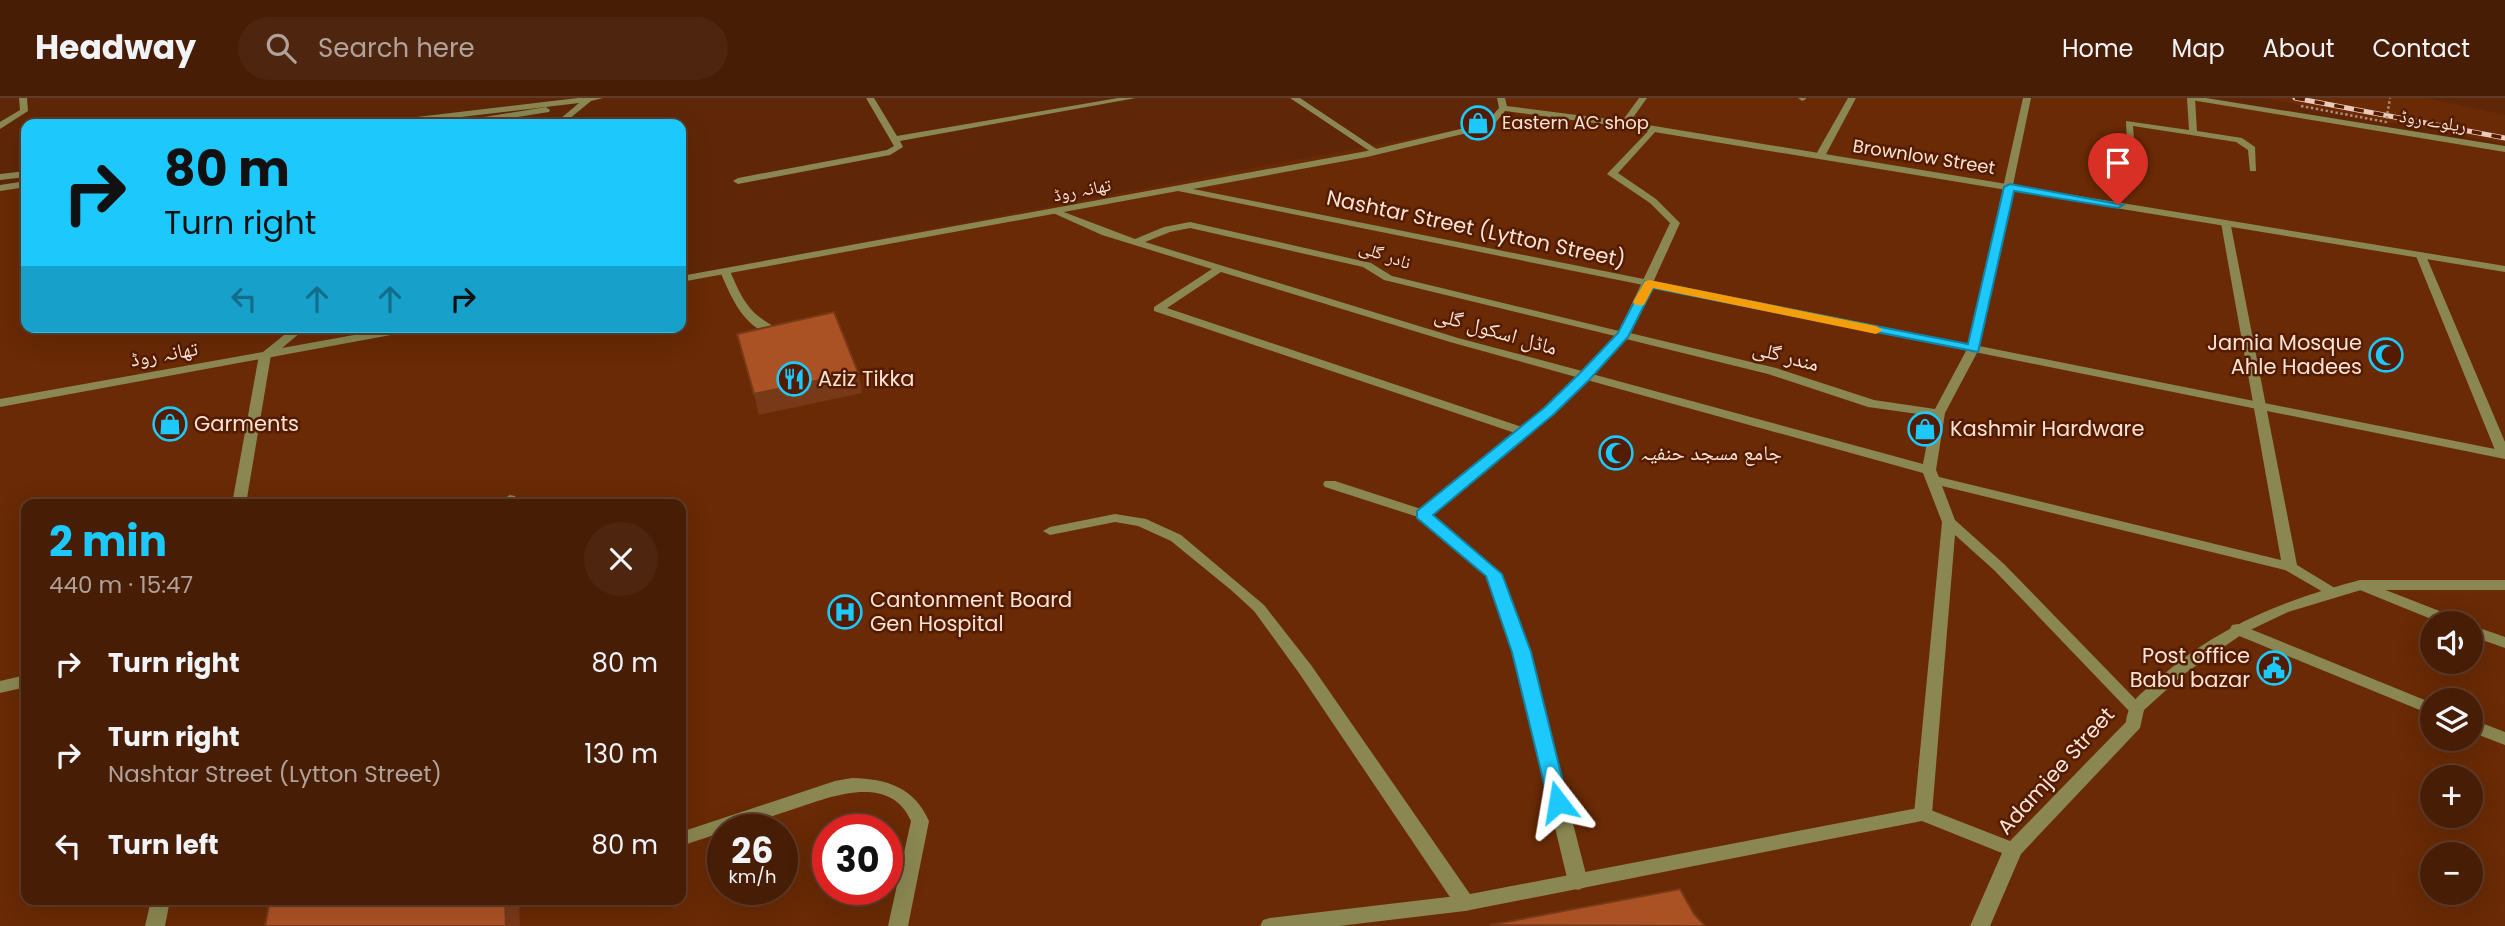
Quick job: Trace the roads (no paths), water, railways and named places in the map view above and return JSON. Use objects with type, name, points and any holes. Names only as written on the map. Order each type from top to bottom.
[{"type":"street","points":[[0,126],[24,111],[23,98]]},
{"type":"street","points":[[494,119],[529,114],[593,98]]},
{"type":"street","points":[[423,119],[593,98]]},
{"type":"street","points":[[565,119],[593,98]]},
{"type":"street","points":[[738,181],[890,152],[899,147],[870,98]]},
{"type":"street","points":[[893,139],[1132,98]]},
{"type":"street","points":[[1294,98],[1377,152]]},
{"type":"street","points":[[1623,124],[1643,98]]},
{"type":"street","points":[[1820,156],[1852,98]]},
{"type":"street","points":[[1923,814],[1949,522],[1931,475],[1939,413],[1973,349],[2027,98]]},
{"type":"street","points":[[2191,98],[2193,132]]},
{"type":"street","name":"ریلوے روڈ","points":[[2191,98],[2505,149]]},
{"type":"street","name":"تھانہ روڈ","points":[[686,278],[1377,152],[1489,125],[1502,103]]},
{"type":"street","name":"Brownlow Street","points":[[1502,103],[2505,269]]},
{"type":"street","points":[[2131,167],[2127,124],[2239,140],[2252,149],[2253,169]]},
{"type":"street","points":[[1423,514],[1524,432],[1585,376],[1623,335],[1649,284],[1675,223],[1653,201],[1612,174],[1653,129]]},
{"type":"street","points":[[0,177],[21,175]]},
{"type":"street","points":[[0,188],[21,185]]},
{"type":"street","name":"Nashtar Street (Lytton Street)","points":[[1181,189],[2505,455]]},
{"type":"street","name":"ماڈل اسکول گلی","points":[[1058,212],[1135,242],[1454,340],[1931,475],[2290,567],[2335,593]]},
{"type":"street","points":[[2226,223],[2290,567]]},
{"type":"street","name":"نادر گلی","points":[[1135,242],[1168,229],[1190,225],[1367,265],[1388,278],[1523,313],[1623,335]]},
{"type":"street","points":[[2421,256],[2505,455]]},
{"type":"street","points":[[1220,268],[1158,309],[1524,432]]},
{"type":"street","points":[[725,271],[742,311],[755,322],[775,331]]},
{"type":"street","points":[[240,499],[265,355],[293,333]]},
{"type":"street","name":"تھانہ روڈ","points":[[0,403],[385,333]]},
{"type":"street","name":"مندر گلی","points":[[1623,335],[1817,384],[1872,404],[1939,413]]},
{"type":"street","points":[[1330,484],[1423,514],[1494,574],[1521,652],[1578,881]]},
{"type":"street","points":[[1050,531],[1115,518],[1141,522],[1176,538],[1236,587],[1259,608],[1305,669],[1465,903]]},
{"type":"street","points":[[1949,522],[1999,567],[2136,708]]},
{"type":"street","points":[[2360,585],[2425,611]]},
{"type":"street","name":"Adamjee Street","points":[[1980,926],[2013,850],[2134,724],[2136,708],[2178,670],[2238,629],[2283,609],[2360,585],[2505,585]]},
{"type":"street","points":[[2238,629],[2420,704]]},
{"type":"street","points":[[2483,634],[2505,643]]},
{"type":"street","points":[[0,687],[21,682]]},
{"type":"street","points":[[2483,730],[2505,739]]},
{"type":"street","points":[[686,837],[841,786],[861,785],[890,792],[913,804],[920,821],[898,926]]},
{"type":"street","points":[[1270,926],[1465,903],[1923,814],[2013,850]]},
{"type":"street","points":[[155,926],[160,905]]},
{"type":"railway","points":[[2295,98],[2505,138]]},
{"type":"place","name":"Eastern AC shop","points":[[1478,123]]},
{"type":"place","name":"Jamia Mosque Ahle Hadees","points":[[2386,355]]},
{"type":"place","name":"Aziz Tikka","points":[[794,379]]},
{"type":"place","name":"Garments","points":[[170,424]]},
{"type":"place","name":"Kashmir Hardware","points":[[1925,429]]},
{"type":"place","name":"جامع مسجد حنفیہ","points":[[1616,453]]},
{"type":"place","name":"Cantonment Board Gen Hospital","points":[[845,612]]},
{"type":"place","name":"Post office Babu bazar","points":[[2274,668]]}]
